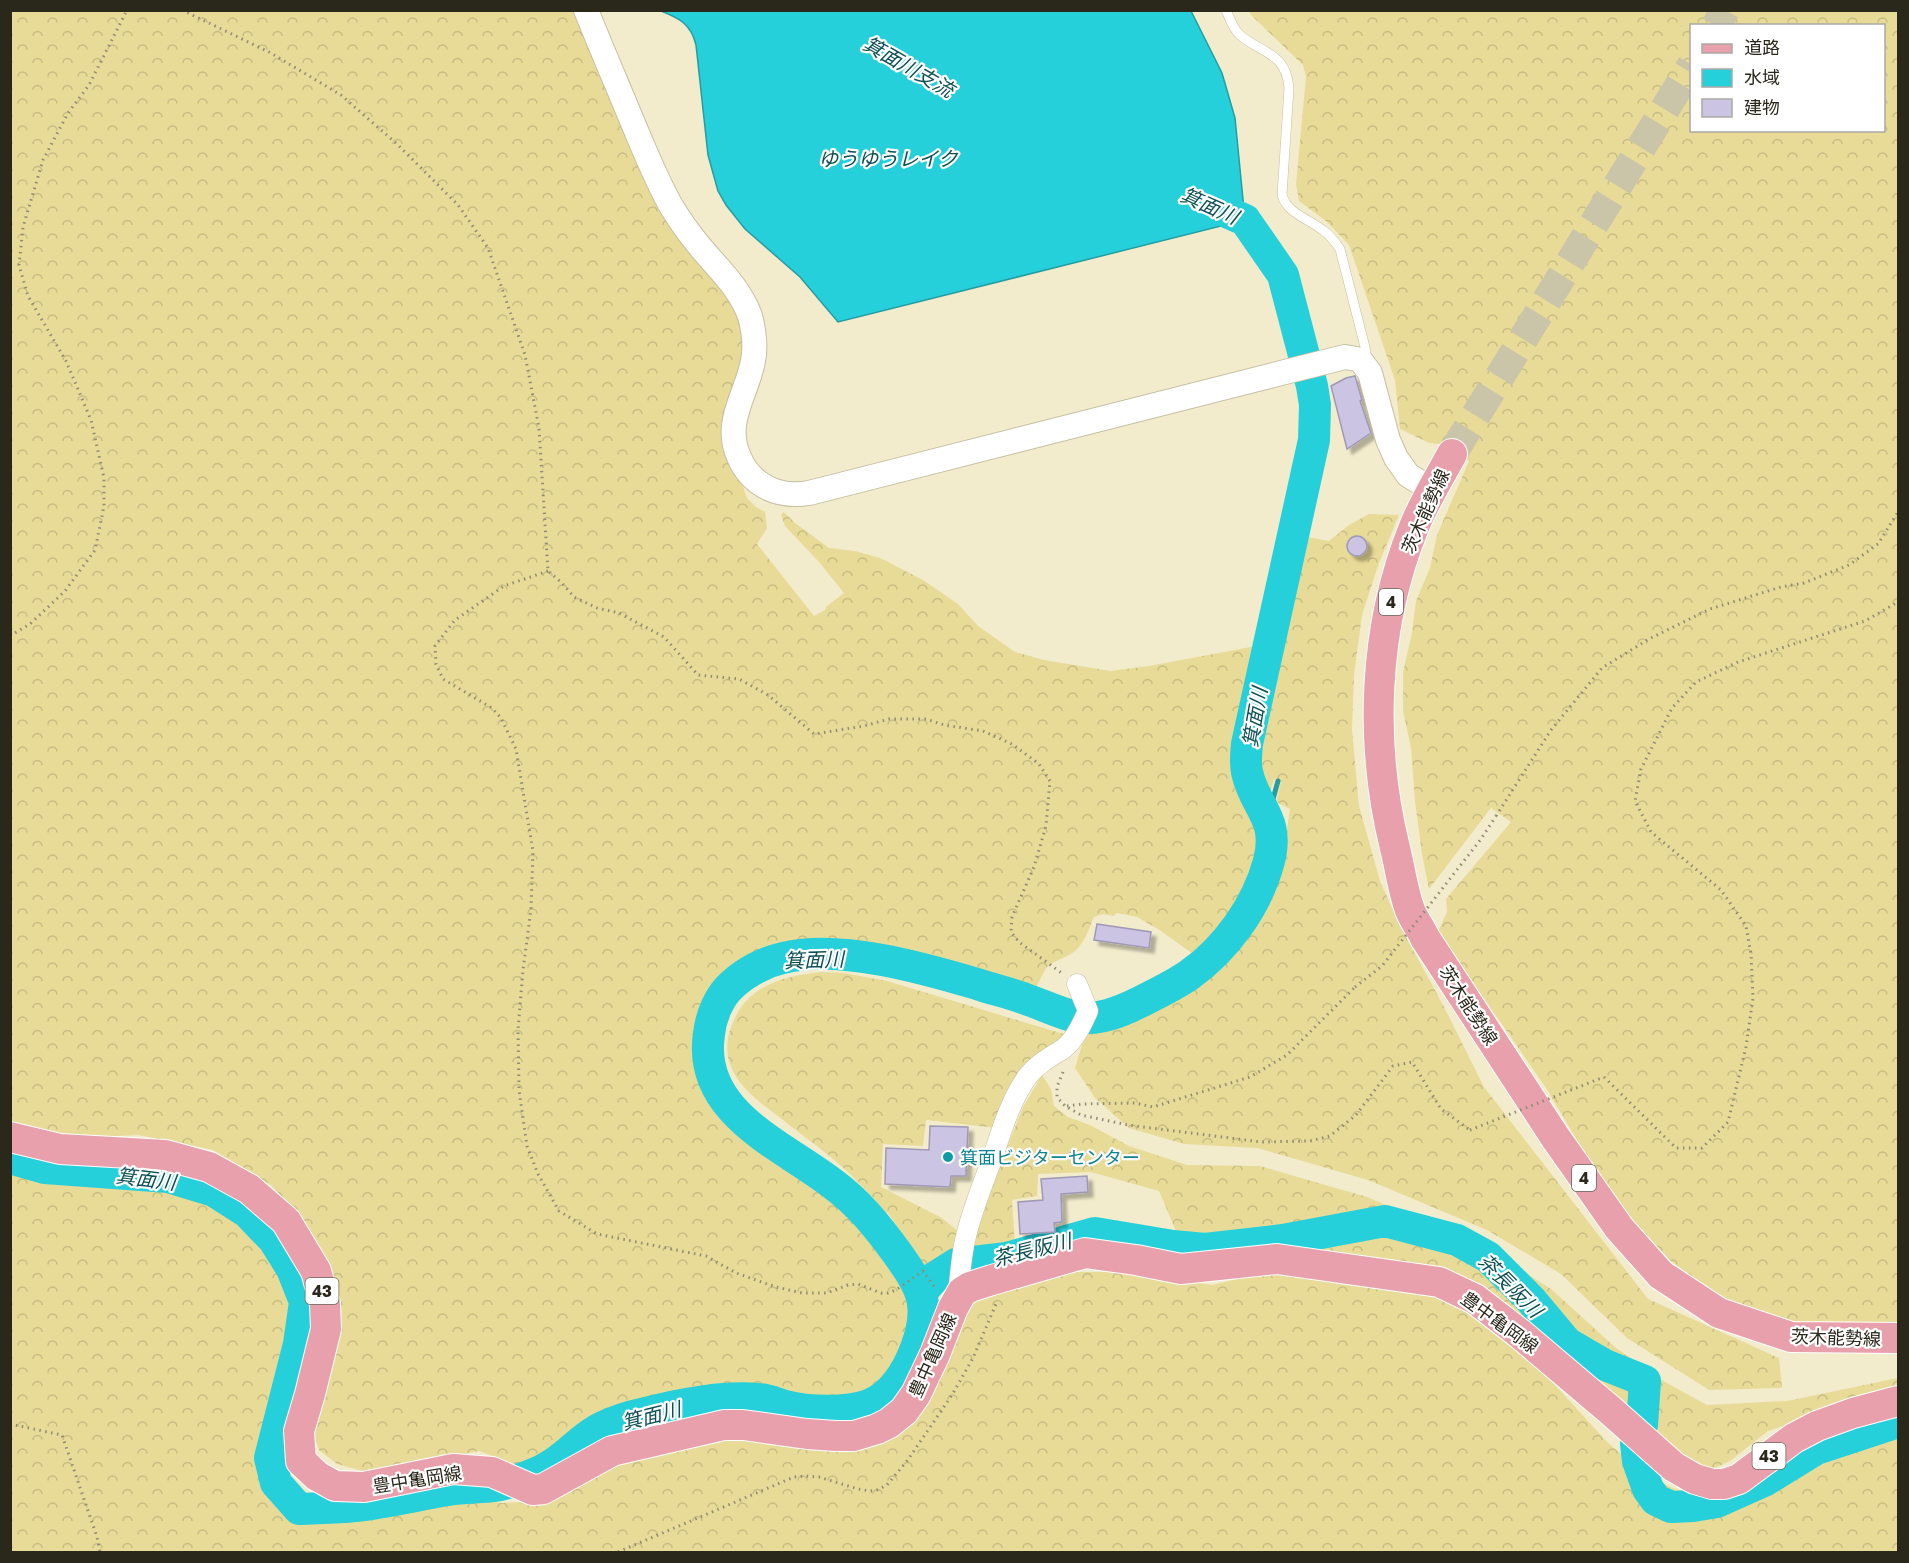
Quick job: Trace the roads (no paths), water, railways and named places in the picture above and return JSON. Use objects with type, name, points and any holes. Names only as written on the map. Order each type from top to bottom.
[{"type":"main road","name":"茨木能勢線","points":[[1452,454],[1415,525],[1405,553],[1390,609],[1379,681],[1380,757],[1388,818],[1410,910],[1425,938],[1555,1137],[1619,1228],[1661,1275],[1719,1313],[1791,1337],[1897,1339]]},
{"type":"main road","name":"豊中亀岡線","points":[[10,1137],[60,1149],[165,1155],[209,1167],[249,1189],[286,1221],[316,1271],[326,1304],[326,1329],[299,1431],[301,1461],[316,1476],[335,1486],[364,1487],[453,1469],[492,1472],[533,1490],[543,1489],[612,1451],[724,1425],[743,1425],[827,1436],[854,1436],[877,1429],[904,1411],[916,1394],[935,1354],[954,1277],[970,1287],[1085,1253],[1181,1269],[1277,1259],[1439,1282],[1475,1299],[1519,1333],[1674,1467],[1688,1476],[1707,1483],[1724,1484],[1745,1476],[1782,1445],[1803,1432],[1853,1413],[1899,1401]]},
{"type":"street","points":[[586,10],[668,201],[697,243],[737,289],[749,315],[754,337],[754,351],[750,372],[734,418],[734,437],[736,451],[746,470],[770,489],[789,495],[809,493],[1345,357],[1357,358],[1370,373],[1388,440],[1396,458],[1408,475],[1430,495]]},
{"type":"street","points":[[954,1277],[1000,1133],[1016,1094],[1032,1071],[1064,1048],[1078,1032],[1088,1011],[1077,984]]},
{"type":"lane","points":[[1226,10],[1237,32],[1276,57],[1287,74],[1289,88],[1283,200],[1288,208],[1323,230],[1340,249],[1366,351],[1361,361]]},
{"type":"water","name":"ゆうゆうレイク","points":[[661,11],[1191,11],[1222,73],[1235,118],[1245,220],[838,322],[800,277],[745,229],[718,191],[708,155],[694,38],[683,23]]},
{"type":"waterway","name":"箕面川","points":[[10,1158],[45,1168],[168,1177],[214,1191],[247,1212],[274,1240],[292,1269],[305,1302],[299,1344],[270,1458],[276,1483],[299,1509],[367,1505],[454,1489],[507,1483],[530,1476],[548,1467],[587,1436],[606,1425],[673,1407],[745,1398],[765,1400],[804,1410],[827,1411],[860,1408],[878,1401],[904,1374],[921,1333],[924,1308],[918,1287],[890,1243],[851,1199],[748,1124],[730,1106],[716,1085],[709,1062],[709,1034],[712,1020],[716,1007],[724,994],[738,980],[769,962],[805,954],[855,956],[907,965],[1011,994],[1072,1016],[1101,1017],[1133,1005],[1189,975],[1215,953],[1248,910],[1264,878],[1272,846],[1269,823],[1247,772],[1247,744],[1314,440],[1315,405],[1283,275],[1245,220],[1206,203]]},
{"type":"waterway","points":[[1268,817],[1278,781]]},
{"type":"waterway","name":"茶長阪川","points":[[921,1292],[934,1278],[956,1264],[1007,1258],[1095,1233],[1205,1249],[1283,1240],[1385,1221],[1457,1240],[1488,1257],[1531,1300],[1567,1343],[1605,1365],[1645,1381],[1642,1425],[1636,1444],[1638,1461],[1648,1489],[1656,1500],[1671,1507],[1717,1502],[1764,1481],[1816,1449],[1898,1422]]},
{"type":"tunnel","points":[[1717,24],[1725,10]]},
{"type":"tunnel","points":[[1452,454],[1690,68]]},
{"type":"place","name":"箕面ビジターセンター","points":[[948,1157]]},
{"type":"water label","name":"箕面川支流","points":[[909,66]]}]
